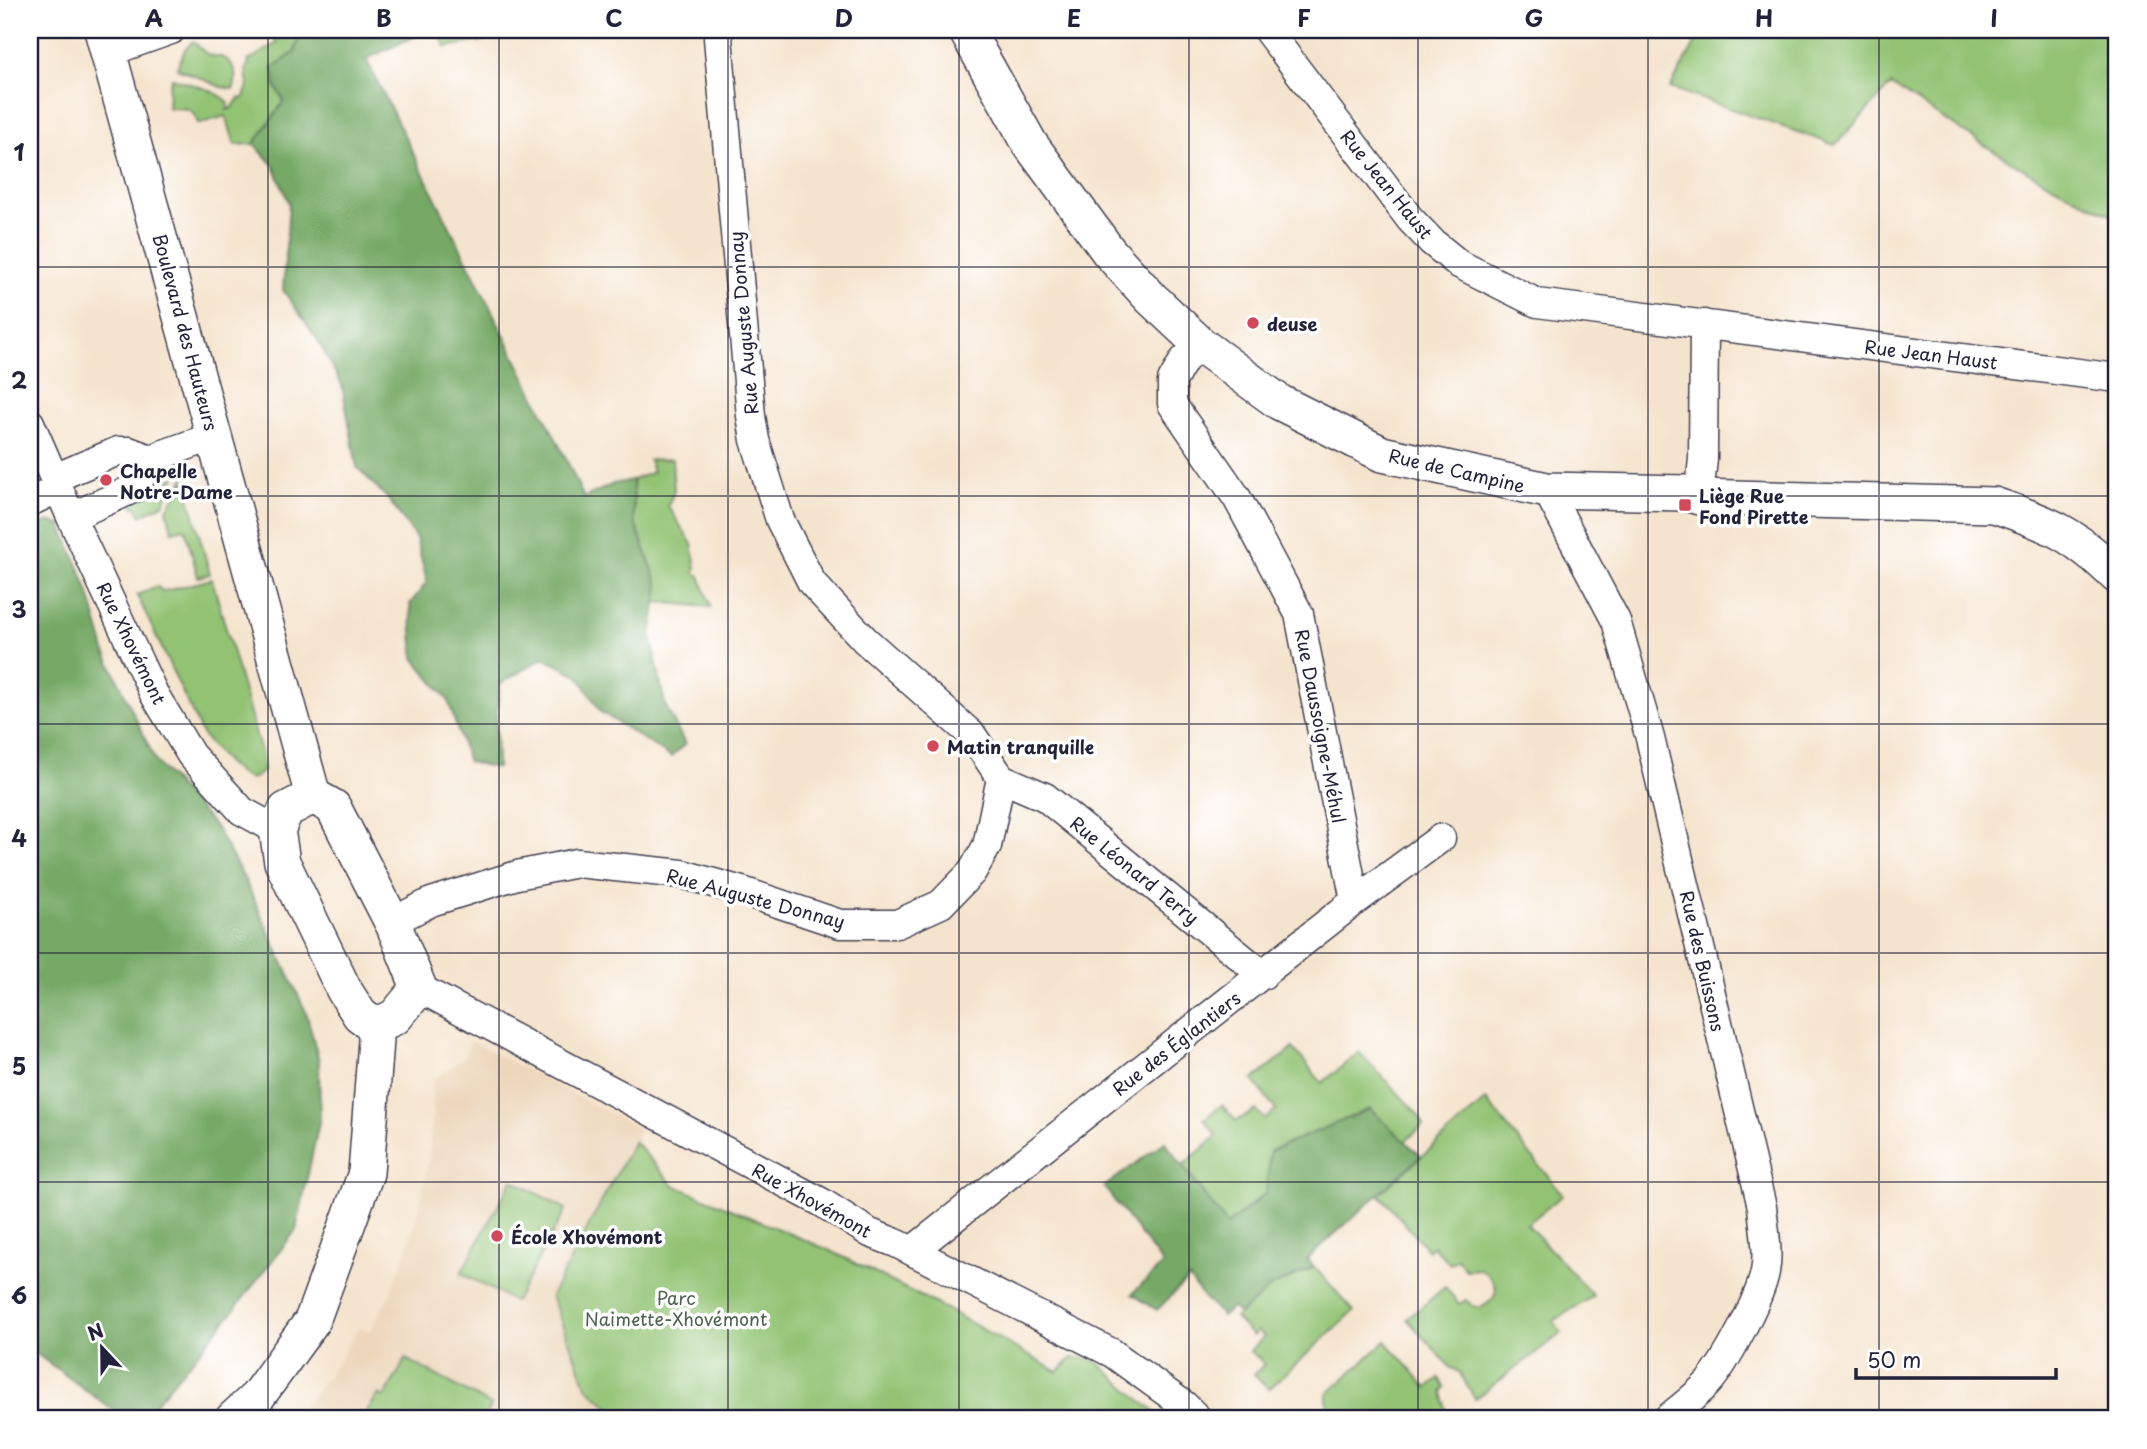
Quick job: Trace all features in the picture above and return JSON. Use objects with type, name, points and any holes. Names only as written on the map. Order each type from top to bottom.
[{"type":"street","points":[[105,41],[171,30]]},
{"type":"street","name":"Rue Auguste Donnay","points":[[392,922],[443,898],[517,875],[577,863],[682,874],[840,924],[897,924],[941,904],[972,872],[987,846],[1001,778],[972,735],[865,640],[812,583],[780,520],[755,440],[751,416],[718,38],[720,30]]},
{"type":"street","name":"Rue de Campine","points":[[967,30],[1030,144],[1109,252],[1151,298],[1201,345],[1279,401],[1382,454],[1547,490],[1994,505],[2037,519],[2066,533],[2088,548],[2117,576]]},
{"type":"street","name":"Rue Jean Haust","points":[[1267,30],[1410,219],[1432,242],[1459,264],[1537,303],[2117,378]]},
{"type":"street","name":"Boulevard des Hauteurs","points":[[105,41],[313,796]]},
{"type":"street","points":[[1699,497],[1703,459],[1704,324]]},
{"type":"street","name":"Rue Daussoigne-Méhul","points":[[1201,345],[1184,360],[1172,381],[1172,404],[1237,498],[1299,614],[1355,901]]},
{"type":"street","name":"Rue Xhovémont","points":[[30,423],[154,694],[191,755],[242,811],[277,830]]},
{"type":"street","points":[[162,455],[214,436]]},
{"type":"street","points":[[30,502],[57,483],[118,452],[129,451],[150,459],[135,488],[71,517]]},
{"type":"street","name":"Rue des Buissons","points":[[1547,490],[1616,621],[1650,737],[1762,1207],[1765,1272],[1752,1307],[1733,1346],[1708,1383],[1667,1419]]},
{"type":"street","name":"Rue Léonard Terry","points":[[1001,778],[1045,797],[1263,975]]},
{"type":"street","points":[[233,1419],[257,1397],[312,1321],[366,1173],[375,1026],[360,1015],[344,990],[282,862],[277,830],[286,810],[313,796],[333,807],[392,922],[419,988],[395,1017],[375,1026]]},
{"type":"street","name":"Rue des Églantiers","points":[[912,1251],[1355,901],[1441,838]]},
{"type":"street","name":"Rue Xhovémont","points":[[419,988],[468,1017],[821,1202],[870,1233],[912,1251],[1112,1353],[1184,1405],[1198,1419]]},
{"type":"shaded area","name":"École Xhovémont","points":[[471,1041],[640,1129],[551,1296],[587,1387],[622,1419],[294,1419],[338,1362],[359,1327],[370,1331],[389,1296],[419,1210],[429,1158],[433,1111],[432,1081],[464,1057]]},
{"type":"green space","points":[[269,30],[302,30],[294,53],[273,67],[275,85],[284,101],[254,144],[235,145],[226,116],[198,124],[191,111],[168,108],[172,78],[220,95],[229,104],[227,110],[232,108],[239,98],[243,99],[248,86],[248,61],[277,43]]},
{"type":"green space","points":[[302,30],[429,30],[366,59],[584,498],[613,484],[633,480],[634,520],[659,587],[651,635],[665,705],[685,744],[671,757],[601,712],[578,675],[543,658],[500,684],[496,719],[497,768],[468,762],[448,700],[414,658],[410,604],[427,582],[416,538],[388,499],[357,467],[342,385],[317,339],[283,290],[289,203],[274,166],[254,144],[284,101],[275,85],[273,67],[294,53]]},
{"type":"green space","points":[[437,30],[551,30],[446,47]]},
{"type":"green space","points":[[1703,30],[2117,30],[2117,217],[2030,173],[1891,85],[1835,145],[1670,88]]},
{"type":"green space","points":[[193,41],[207,54],[228,60],[235,77],[233,89],[221,87],[177,68],[185,49]]},
{"type":"green space","points":[[672,459],[674,491],[668,506],[692,544],[695,573],[700,576],[711,607],[656,602],[659,587],[634,520],[633,480],[653,472],[649,460]]},
{"type":"green space","points":[[163,466],[169,478],[175,477],[163,504],[141,516],[130,497]]},
{"type":"green space","points":[[184,479],[210,574],[198,577],[185,528],[172,531],[167,510]]},
{"type":"green space","points":[[49,521],[61,525],[87,587],[106,654],[156,762],[216,828],[245,880],[306,1012],[319,1061],[320,1118],[296,1230],[230,1315],[142,1419],[125,1419],[30,1349],[30,529]]},
{"type":"green space","points":[[212,579],[262,756],[263,771],[252,778],[243,776],[230,766],[202,734],[137,595],[157,586],[162,591]]},
{"type":"green space","points":[[1293,1048],[1322,1083],[1359,1052],[1416,1112],[1424,1124],[1405,1142],[1369,1109],[1227,1225],[1183,1165],[1217,1136],[1204,1119],[1222,1105],[1236,1121],[1256,1110],[1265,1119],[1276,1110],[1253,1080]]},
{"type":"green space","points":[[1486,1100],[1563,1195],[1527,1224],[1593,1296],[1553,1321],[1562,1333],[1475,1399],[1459,1372],[1451,1368],[1407,1319],[1445,1287],[1459,1304],[1466,1300],[1480,1308],[1495,1294],[1494,1284],[1480,1269],[1466,1270],[1457,1259],[1450,1264],[1433,1246],[1428,1250],[1379,1194]]},
{"type":"green space","points":[[1370,1109],[1421,1156],[1307,1259],[1314,1267],[1271,1287],[1239,1314],[1232,1307],[1222,1316],[1189,1278],[1157,1310],[1132,1294],[1163,1264],[1104,1187],[1165,1142],[1227,1225],[1266,1193],[1270,1151]]},
{"type":"green space","name":"Parc Naimette-Xhovémont","points":[[634,1141],[673,1185],[831,1251],[946,1309],[1058,1372],[1073,1357],[1096,1361],[1162,1419],[622,1419],[587,1387],[551,1296]]},
{"type":"green space","points":[[512,1180],[566,1209],[515,1302],[461,1273]]},
{"type":"green space","points":[[1314,1267],[1354,1311],[1269,1389],[1254,1375],[1264,1364],[1250,1351],[1264,1337],[1258,1331],[1253,1336],[1235,1318],[1271,1287]]},
{"type":"green space","points":[[1386,1341],[1427,1388],[1439,1378],[1445,1389],[1442,1391],[1448,1419],[1328,1419],[1327,1394]]},
{"type":"green space","points":[[406,1359],[491,1405],[484,1419],[363,1419],[379,1394],[384,1397]]},
{"type":"place","name":"deuse","points":[[1253,323]]},
{"type":"place","name":"Chapelle Notre-Dame","points":[[106,480]]},
{"type":"place","name":"Liège Rue Fond Pirette","points":[[1685,505]]},
{"type":"place","name":"Matin tranquille","points":[[933,746]]},
{"type":"place","name":"École Xhovémont","points":[[497,1236]]}]
